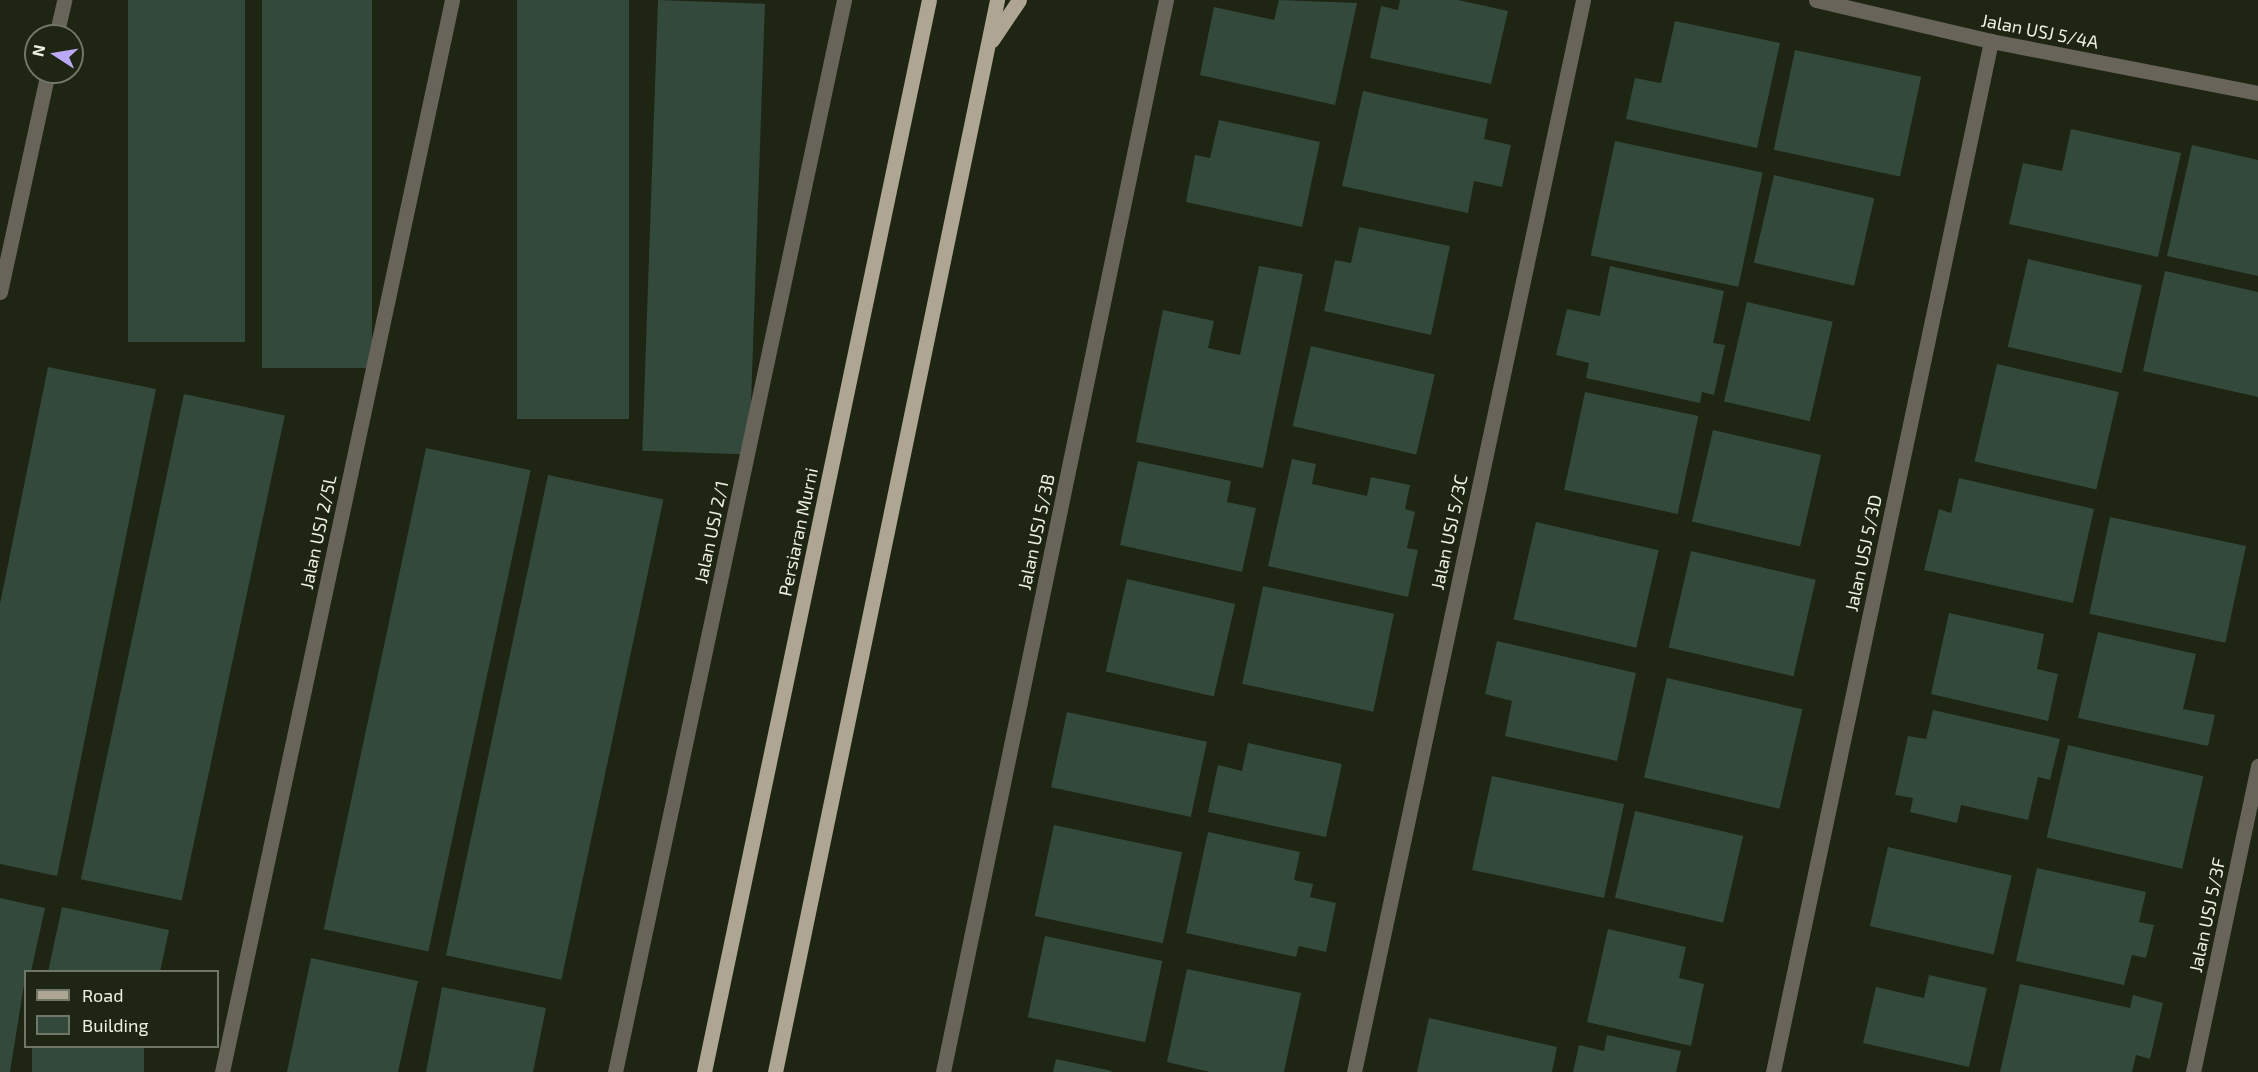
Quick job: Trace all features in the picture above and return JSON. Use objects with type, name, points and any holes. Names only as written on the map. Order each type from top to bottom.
[{"type":"main road","name":"Persiaran Murni","points":[[704,1072],[929,0]]},
{"type":"main road","points":[[775,1072],[997,0]]},
{"type":"main road","points":[[988,47],[1019,0]]},
{"type":"street","points":[[59,24],[64,0]]},
{"type":"street","name":"Jalan USJ 2/5L","points":[[222,1072],[452,0]]},
{"type":"street","name":"Jalan USJ 2/1","points":[[615,1072],[844,0]]},
{"type":"street","name":"Jalan USJ 5/3B","points":[[943,1072],[1166,0]]},
{"type":"street","name":"Jalan USJ 5/3C","points":[[1354,1072],[1583,0]]},
{"type":"street","name":"Jalan USJ 5/4A","points":[[1816,0],[1991,41],[2258,93]]},
{"type":"street","name":"Jalan USJ 5/3D","points":[[1773,1072],[1991,41]]},
{"type":"street","points":[[0,292],[45,84]]},
{"type":"street","name":"Jalan USJ 5/3F","points":[[2193,1072],[2258,766]]},
{"type":"building","points":[[128,0],[245,0],[245,342],[128,342]]},
{"type":"building","points":[[262,0],[372,0],[372,368],[262,368]]},
{"type":"building","points":[[517,0],[629,0],[629,419],[517,419]]},
{"type":"building","points":[[658,0],[765,4],[749,454],[642,451]]},
{"type":"building","points":[[1279,0],[1357,3],[1335,105],[1200,75],[1214,7],[1274,20]]},
{"type":"building","points":[[1400,0],[1458,0],[1508,11],[1491,84],[1370,58],[1381,6],[1398,10]]},
{"type":"building","points":[[1675,21],[1780,43],[1757,148],[1626,119],[1635,78],[1661,83]]},
{"type":"building","points":[[1795,50],[1921,77],[1900,177],[1774,150]]},
{"type":"building","points":[[1363,91],[1488,119],[1484,139],[1511,145],[1502,187],[1474,181],[1468,213],[1342,186]]},
{"type":"building","points":[[1219,120],[1320,142],[1302,227],[1186,202],[1195,155],[1210,158]]},
{"type":"building","points":[[2071,129],[2181,153],[2158,257],[2009,224],[2023,163],[2062,171]]},
{"type":"building","points":[[1615,141],[1763,172],[1738,287],[1591,255]]},
{"type":"building","points":[[2192,145],[2258,160],[2258,276],[2167,256]]},
{"type":"building","points":[[1774,175],[1874,198],[1854,286],[1754,263]]},
{"type":"building","points":[[1359,227],[1450,246],[1431,335],[1324,311],[1335,260],[1351,263]]},
{"type":"building","points":[[2028,259],[2142,285],[2122,373],[2008,347]]},
{"type":"building","points":[[1259,266],[1303,274],[1263,468],[1136,442],[1163,310],[1214,321],[1208,348],[1240,355]]},
{"type":"building","points":[[1610,266],[1724,291],[1713,343],[1725,345],[1714,395],[1702,392],[1700,403],[1586,378],[1589,363],[1556,355],[1567,309],[1600,316]]},
{"type":"building","points":[[2165,271],[2258,292],[2258,397],[2143,371]]},
{"type":"building","points":[[1747,302],[1833,322],[1810,421],[1724,401]]},
{"type":"building","points":[[1311,346],[1435,375],[1416,454],[1293,426]]},
{"type":"building","points":[[1997,364],[2119,392],[2096,490],[1975,461]]},
{"type":"building","points":[[48,367],[156,389],[57,876],[0,864],[0,604]]},
{"type":"building","points":[[1585,392],[1698,416],[1678,514],[1564,490]]},
{"type":"building","points":[[184,394],[285,415],[182,901],[81,879]]},
{"type":"building","points":[[1713,430],[1821,455],[1800,547],[1692,522]]},
{"type":"building","points":[[426,448],[531,470],[428,951],[324,929]]},
{"type":"building","points":[[1292,459],[1316,464],[1312,484],[1367,496],[1371,477],[1410,485],[1405,509],[1415,512],[1407,548],[1418,550],[1408,597],[1268,566]]},
{"type":"building","points":[[1138,461],[1231,481],[1227,502],[1256,508],[1242,572],[1120,545]]},
{"type":"building","points":[[548,475],[663,500],[561,980],[446,955]]},
{"type":"building","points":[[1959,478],[2094,509],[2073,603],[1924,570],[1939,509],[1951,513]]},
{"type":"building","points":[[2110,517],[2246,546],[2225,643],[2089,614]]},
{"type":"building","points":[[1536,522],[1659,550],[1636,648],[1514,619]]},
{"type":"building","points":[[1691,551],[1816,580],[1793,676],[1669,647]]},
{"type":"building","points":[[1127,579],[1235,604],[1214,697],[1106,672]]},
{"type":"building","points":[[1263,586],[1394,614],[1373,712],[1242,684]]},
{"type":"building","points":[[1949,613],[2044,634],[2037,669],[2058,674],[2048,721],[1931,694]]},
{"type":"building","points":[[2098,632],[2196,654],[2183,709],[2215,715],[2208,746],[2078,718]]},
{"type":"building","points":[[1497,641],[1636,673],[1617,761],[1505,736],[1512,701],[1485,694]]},
{"type":"building","points":[[1667,678],[1802,709],[1779,809],[1644,777]]},
{"type":"building","points":[[1933,710],[2060,739],[2050,780],[2038,777],[2028,820],[1961,805],[1957,823],[1910,812],[1913,798],[1895,795],[1908,736],[1926,739]]},
{"type":"building","points":[[1067,712],[1207,742],[1191,817],[1051,787]]},
{"type":"building","points":[[1248,743],[1342,764],[1326,837],[1208,812],[1218,765],[1242,771]]},
{"type":"building","points":[[2068,745],[2203,776],[2182,869],[2047,838]]},
{"type":"building","points":[[1492,776],[1624,804],[1604,898],[1472,870]]},
{"type":"building","points":[[1635,811],[1743,836],[1723,923],[1615,898]]},
{"type":"building","points":[[1054,825],[1182,852],[1163,943],[1035,916]]},
{"type":"building","points":[[1208,832],[1300,852],[1294,880],[1313,884],[1310,897],[1336,903],[1326,952],[1299,946],[1296,957],[1186,933]]},
{"type":"building","points":[[1888,847],[2012,876],[1994,954],[1870,926]]},
{"type":"building","points":[[2037,868],[2146,892],[2139,922],[2154,925],[2146,958],[2132,955],[2124,985],[2016,961]]},
{"type":"building","points":[[0,898],[45,908],[31,970],[24,970],[24,984],[10,1072],[0,1072]]},
{"type":"building","points":[[62,907],[169,930],[160,970],[48,970]]},
{"type":"building","points":[[1608,929],[1686,947],[1679,978],[1704,984],[1691,1046],[1587,1022]]},
{"type":"building","points":[[1045,936],[1162,961],[1145,1042],[1028,1017]]},
{"type":"building","points":[[311,958],[418,981],[398,1072],[287,1072]]},
{"type":"building","points":[[1187,969],[1301,993],[1284,1072],[1210,1072],[1167,1062]]},
{"type":"building","points":[[1929,975],[1987,988],[1969,1067],[1863,1043],[1876,987],[1924,998]]},
{"type":"building","points":[[2020,984],[2130,1008],[2133,995],[2163,1003],[2150,1059],[2136,1055],[2132,1072],[2000,1072]]},
{"type":"building","points":[[442,987],[546,1008],[533,1072],[426,1072]]},
{"type":"building","points":[[1429,1018],[1557,1047],[1552,1072],[1417,1072]]},
{"type":"building","points":[[1607,1035],[1681,1051],[1676,1072],[1573,1072],[1579,1045],[1604,1051]]},
{"type":"building","points":[[32,1048],[144,1048],[144,1072],[32,1072]]},
{"type":"building","points":[[1056,1059],[1112,1071],[1053,1072]]}]
